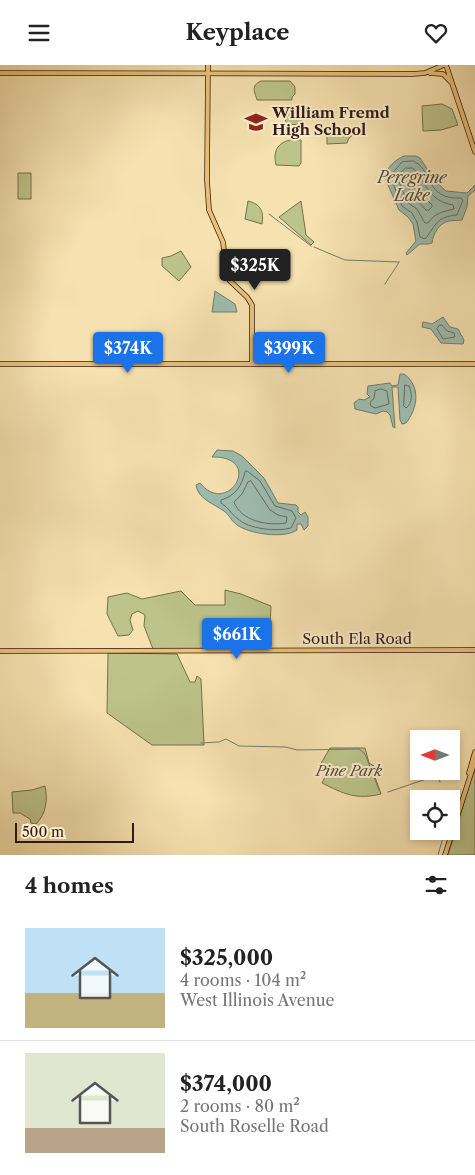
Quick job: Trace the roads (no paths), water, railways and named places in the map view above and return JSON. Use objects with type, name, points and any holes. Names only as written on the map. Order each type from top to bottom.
[{"type":"main road","points":[[208,65],[207,189],[209,210],[223,242],[226,276],[232,284],[248,297],[252,305],[252,364]]},
{"type":"main road","points":[[425,73],[445,65],[475,152]]},
{"type":"main road","points":[[0,73],[441,73],[452,84]]},
{"type":"main road","points":[[0,364],[475,364]]},
{"type":"main road","name":"South Ela Road","points":[[0,651],[475,650]]},
{"type":"main road","points":[[445,855],[475,752]]},
{"type":"main road","points":[[466,785],[475,761]]},
{"type":"water","name":"Peregrine Lake","points":[[404,156],[420,158],[435,181],[446,191],[467,193],[475,185],[475,190],[468,196],[467,207],[462,220],[445,222],[439,226],[432,243],[420,244],[407,255],[406,253],[416,241],[413,224],[399,210],[384,176],[392,164]]},
{"type":"water","points":[[215,291],[235,304],[237,312],[212,312]]},
{"type":"water","points":[[443,317],[450,327],[458,329],[464,340],[463,344],[441,343],[431,329],[422,327],[423,322],[432,324]]},
{"type":"water","points":[[400,374],[404,374],[409,379],[413,385],[416,397],[413,411],[406,423],[402,424],[400,420],[398,387],[392,387],[395,428],[387,412],[383,411],[376,414],[355,409],[354,403],[359,399],[364,400],[370,397],[367,394],[368,386],[390,383],[392,386],[398,385]]},
{"type":"water","points":[[217,450],[233,451],[242,456],[264,478],[278,503],[296,505],[301,515],[305,512],[308,517],[308,526],[304,530],[301,524],[297,524],[297,530],[291,533],[276,535],[250,531],[237,525],[226,512],[203,498],[196,485],[200,483],[211,492],[221,494],[230,490],[236,483],[239,474],[236,466],[228,459],[212,457]]},
{"type":"waterway","points":[[269,214],[311,246]]},
{"type":"waterway","points":[[314,247],[345,260],[399,262]]},
{"type":"waterway","points":[[385,284],[399,262]]},
{"type":"waterway","points":[[201,743],[219,742],[226,739],[239,746],[286,747],[297,750],[359,749],[365,754],[379,790]]},
{"type":"waterway","points":[[388,792],[435,776],[438,777],[440,782]]},
{"type":"waterway","points":[[438,855],[442,840]]},
{"type":"place","name":"William Fremd High School","points":[[256,122]]},
{"type":"park label","name":"Pine Park","points":[[349,771]]}]
